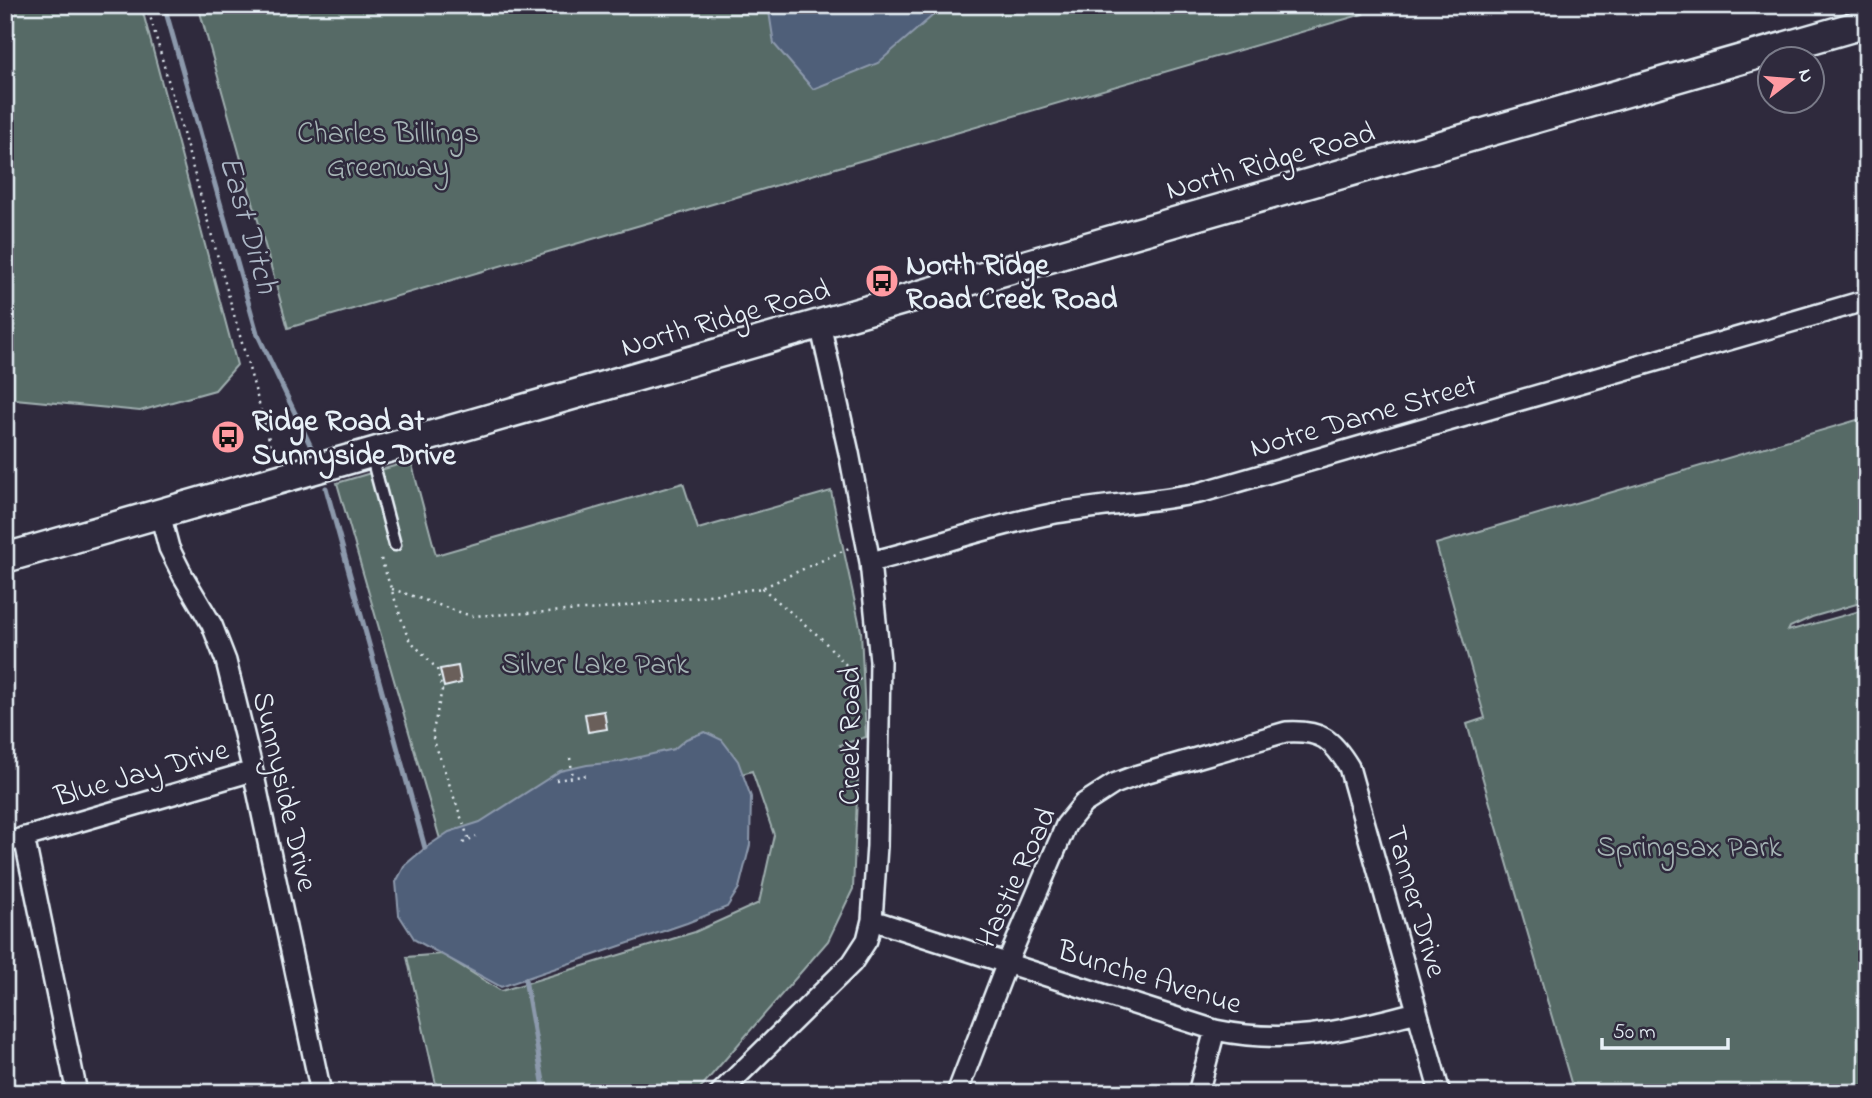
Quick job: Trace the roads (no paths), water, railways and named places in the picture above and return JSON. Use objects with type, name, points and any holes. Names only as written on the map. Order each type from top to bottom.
[{"type":"street","name":"North Ridge Road","points":[[5,558],[1867,23]]},
{"type":"street","name":"Notre Dame Street","points":[[870,562],[1024,520],[1199,493],[1867,300]]},
{"type":"street","name":"Creek Road","points":[[720,1093],[852,962],[867,940],[872,919],[877,846],[880,661],[870,562],[820,324]]},
{"type":"street","name":"Sunnyside Drive","points":[[160,514],[169,548],[212,625],[221,649],[253,771],[321,1093]]},
{"type":"street","name":"Hastie Road","points":[[957,1093],[1007,963],[1066,825],[1083,804],[1114,784],[1192,759],[1286,732],[1301,731],[1321,735]]},
{"type":"street","name":"Tanner Drive","points":[[1321,735],[1336,745],[1349,767],[1440,1093]]},
{"type":"street","name":"Blue Jay Drive","points":[[15,840],[253,771]]},
{"type":"street","points":[[15,840],[77,1093]]},
{"type":"street","name":"Bunche Avenue","points":[[872,919],[1215,1030],[1244,1036],[1307,1037],[1417,1012]]},
{"type":"street","points":[[1198,1093],[1215,1030]]},
{"type":"lane","points":[[371,453],[395,545]]},
{"type":"water","points":[[768,5],[945,5],[878,63],[813,89],[774,44]]},
{"type":"water","points":[[705,732],[722,740],[738,761],[751,797],[750,845],[739,888],[727,907],[501,987],[415,940],[399,915],[396,882],[405,865],[425,848],[449,832],[480,822],[560,771],[618,762],[674,749],[686,739]]},
{"type":"waterway","name":"East Ditch","points":[[164,5],[257,333],[312,449]]},
{"type":"waterway","name":"East Ditch","points":[[326,488],[425,848]]},
{"type":"waterway","name":"East Ditch","points":[[525,979],[545,1093]]},
{"type":"place","name":"North Ridge Road Creek Road","points":[[882,281]]},
{"type":"place","name":"Ridge Road at Sunnyside Drive","points":[[228,437]]},
{"type":"park label","name":"Charles Billings Greenway","points":[[388,149]]},
{"type":"park label","name":"Silver Lake Park","points":[[595,663]]},
{"type":"park label","name":"Springsax Park","points":[[1689,846]]}]
